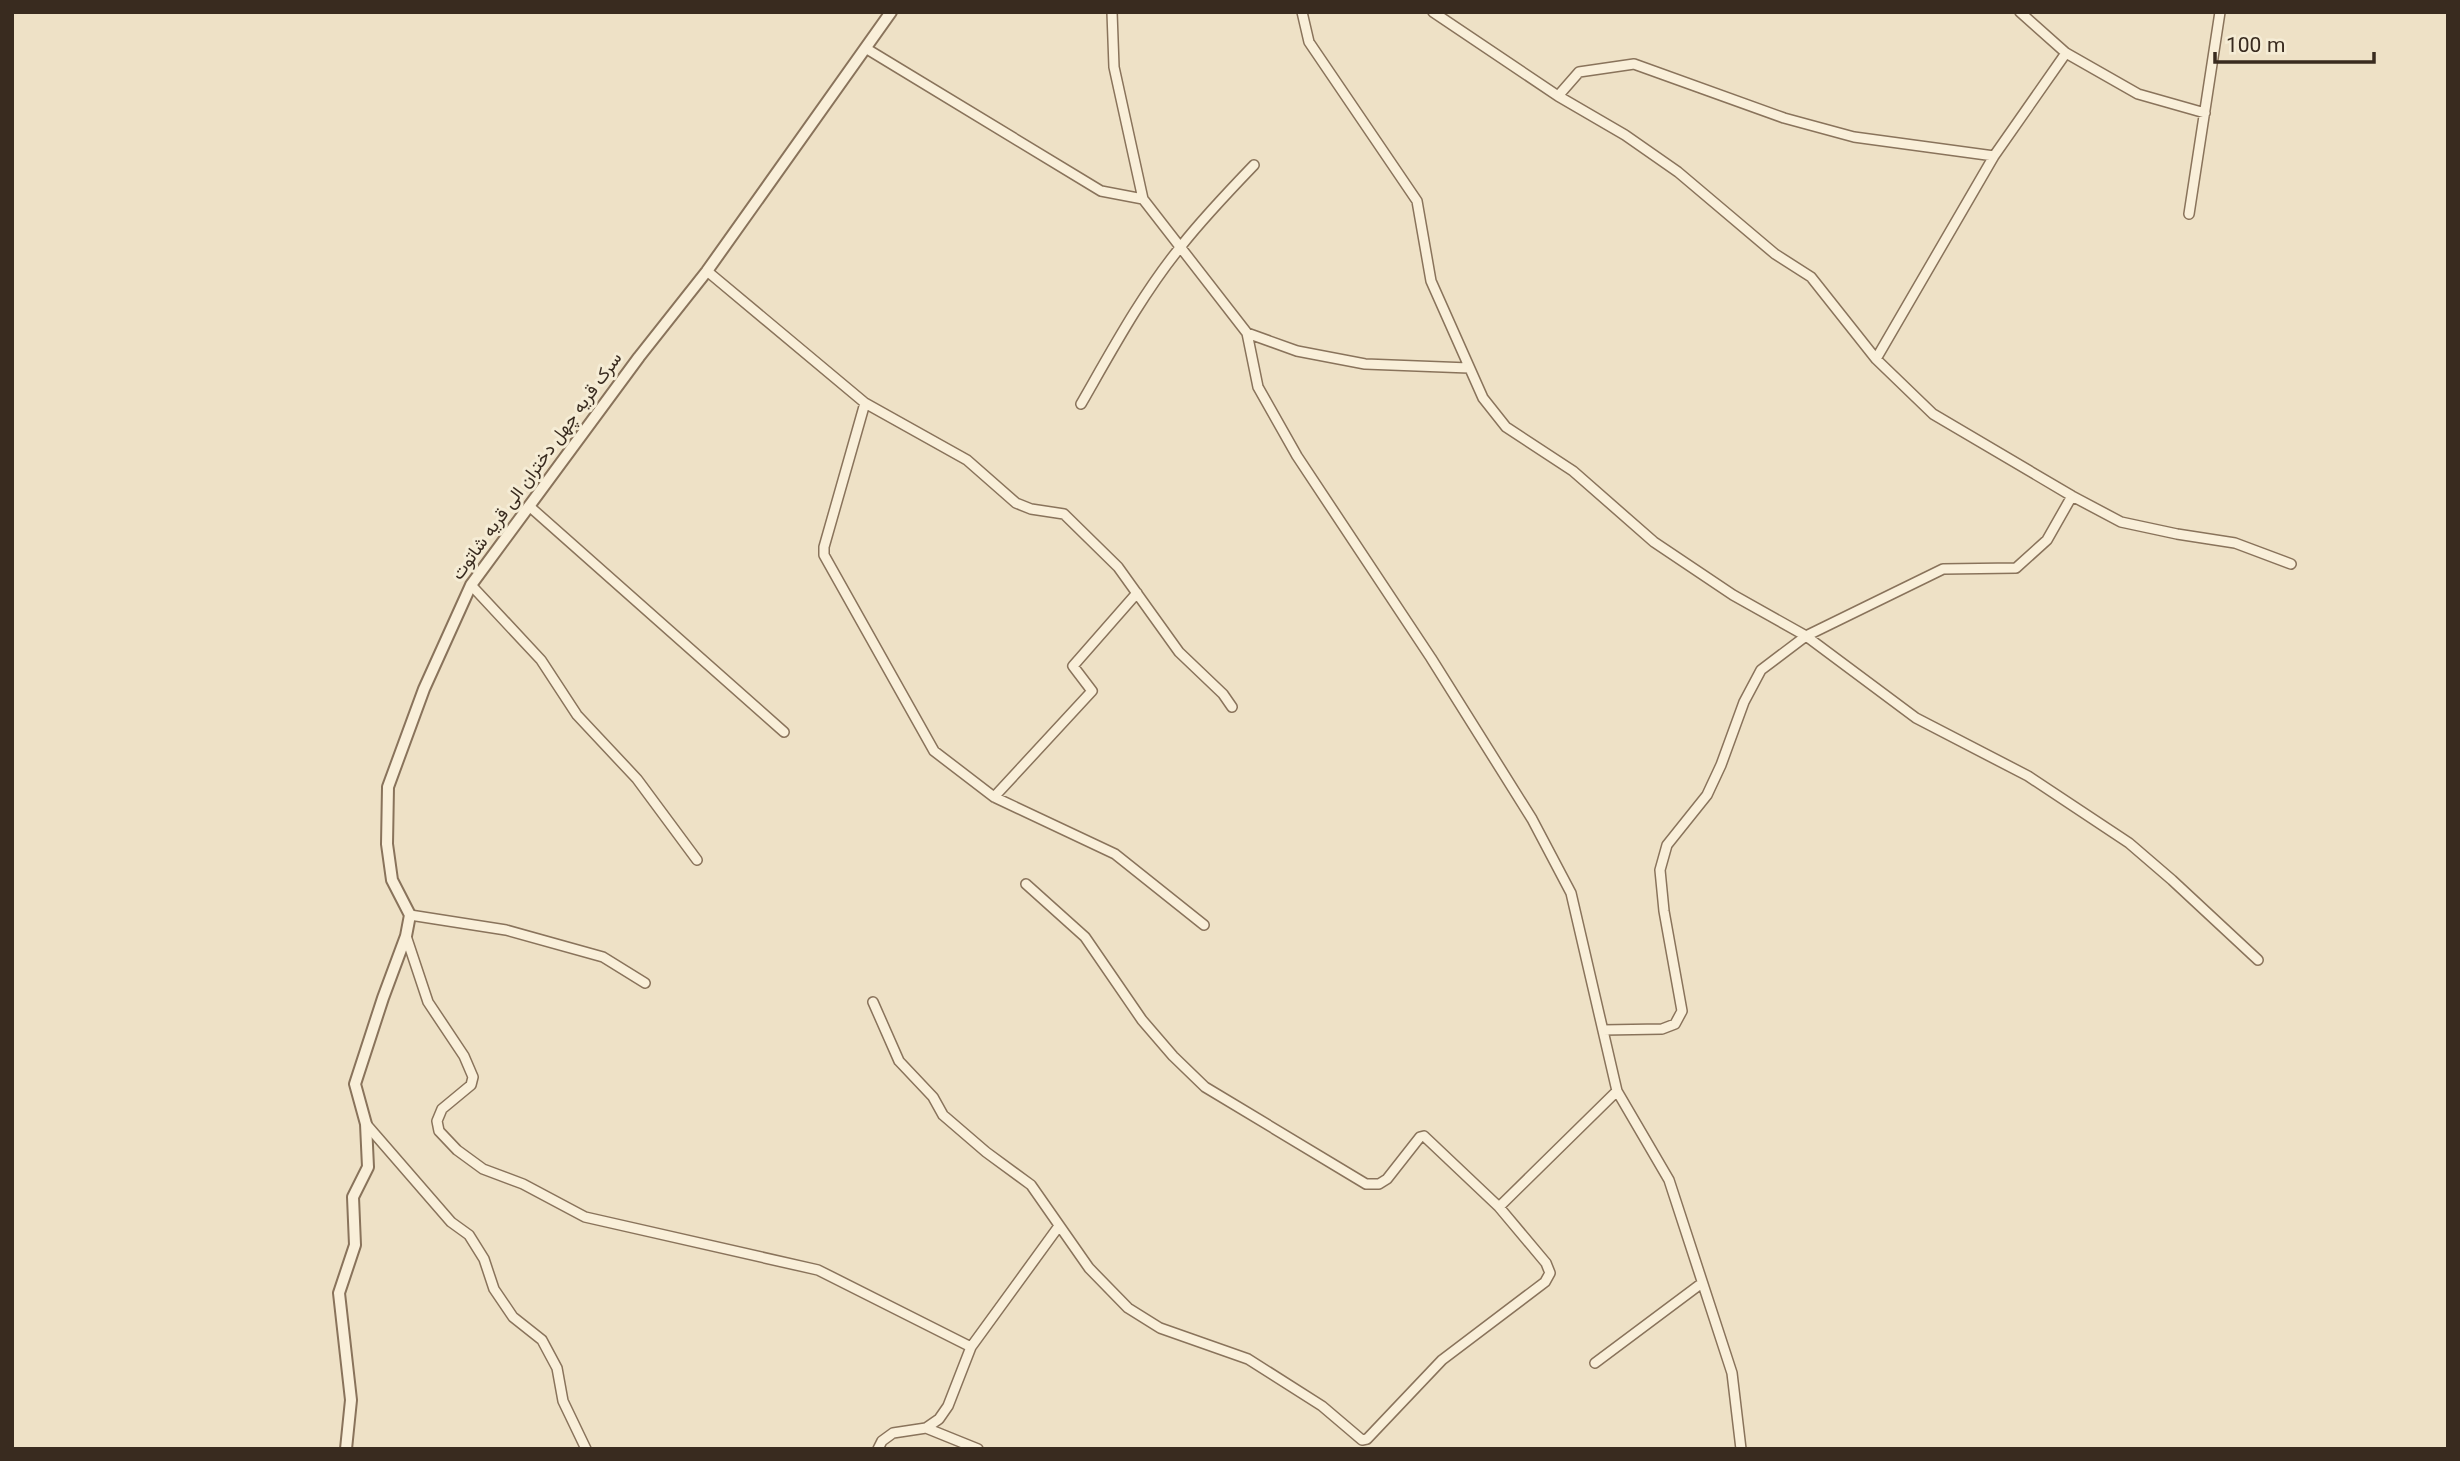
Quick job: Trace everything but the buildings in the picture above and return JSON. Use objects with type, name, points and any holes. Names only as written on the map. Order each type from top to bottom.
[{"type":"street","name":"سرک قریه چهل دختران الی قریه شاتوت","points":[[410,915],[392,880],[387,844],[388,787],[424,689],[471,585],[639,357],[707,271],[891,12]]},
{"type":"street","points":[[1112,12],[1114,67],[1143,199],[1247,333],[1258,387],[1297,456],[1431,658],[1532,819],[1571,893],[1618,1091],[1670,1180],[1732,1373],[1741,1449]]},
{"type":"street","points":[[1302,12],[1309,42],[1417,201],[1431,281],[1483,398],[1506,427],[1573,471],[1654,542],[1733,595],[1806,636],[1916,718],[2028,776],[2130,843],[2258,960]]},
{"type":"street","points":[[1433,12],[1678,172],[1775,254],[1811,277],[1876,359],[1933,414],[2121,522],[2235,543],[2291,564]]},
{"type":"street","points":[[2020,12],[2066,53],[2138,94],[2205,113]]},
{"type":"street","points":[[2189,214],[2220,12]]},
{"type":"street","points":[[867,49],[1101,191],[1143,199]]},
{"type":"street","points":[[1876,359],[1994,156],[2066,53]]},
{"type":"street","points":[[1558,96],[1579,72],[1634,64],[1784,118],[1854,137],[1994,156]]},
{"type":"street","points":[[1081,404],[1135,311],[1180,247],[1213,207],[1254,165]]},
{"type":"street","points":[[707,271],[865,403],[967,460],[1016,503],[1031,509],[1064,514],[1118,567],[1178,652],[1223,694],[1232,707]]},
{"type":"street","points":[[1247,333],[1297,351],[1364,364],[1469,368]]},
{"type":"street","points":[[865,403],[824,555],[934,751],[994,797],[1115,854],[1204,925]]},
{"type":"street","points":[[1603,1030],[1662,1029],[1675,1024],[1682,1011],[1664,911],[1660,870],[1667,845],[1707,795],[1744,702],[1761,670],[1806,636],[1943,569],[2017,568],[2047,541],[2072,496]]},
{"type":"street","points":[[528,506],[784,732]]},
{"type":"street","points":[[471,585],[541,660],[577,715],[637,779],[697,860]]},
{"type":"street","points":[[994,797],[1092,691],[1073,666],[1138,593]]},
{"type":"street","points":[[873,1002],[899,1061],[933,1097],[943,1115],[986,1152],[1031,1185],[1090,1268],[1128,1308],[1160,1328],[1248,1359],[1322,1406],[1362,1440],[1367,1439],[1442,1360],[1545,1282],[1550,1273],[1546,1263],[1499,1206],[1424,1136],[1420,1137],[1387,1179],[1379,1184],[1366,1184],[1205,1087],[1142,1020],[1085,937],[1026,884]]},
{"type":"street","points":[[346,1449],[351,1400],[339,1293],[355,1245],[353,1197],[368,1167],[366,1124],[355,1084],[406,936],[410,915],[506,930],[603,957],[645,983]]},
{"type":"street","points":[[406,936],[428,1002],[464,1056],[473,1077],[471,1085],[442,1110],[437,1121],[439,1131],[482,1170],[523,1184],[585,1217],[818,1270],[971,1347]]},
{"type":"street","points":[[1499,1206],[1618,1091]]},
{"type":"street","points":[[366,1124],[451,1222],[469,1235],[484,1259],[494,1289],[513,1317],[542,1340],[556,1368],[563,1401],[586,1449]]},
{"type":"street","points":[[878,1449],[882,1441],[893,1433],[926,1428],[939,1419],[948,1406],[971,1347],[1059,1226]]},
{"type":"street","points":[[1595,1363],[1702,1283]]},
{"type":"street","points":[[926,1428],[978,1449]]}]
